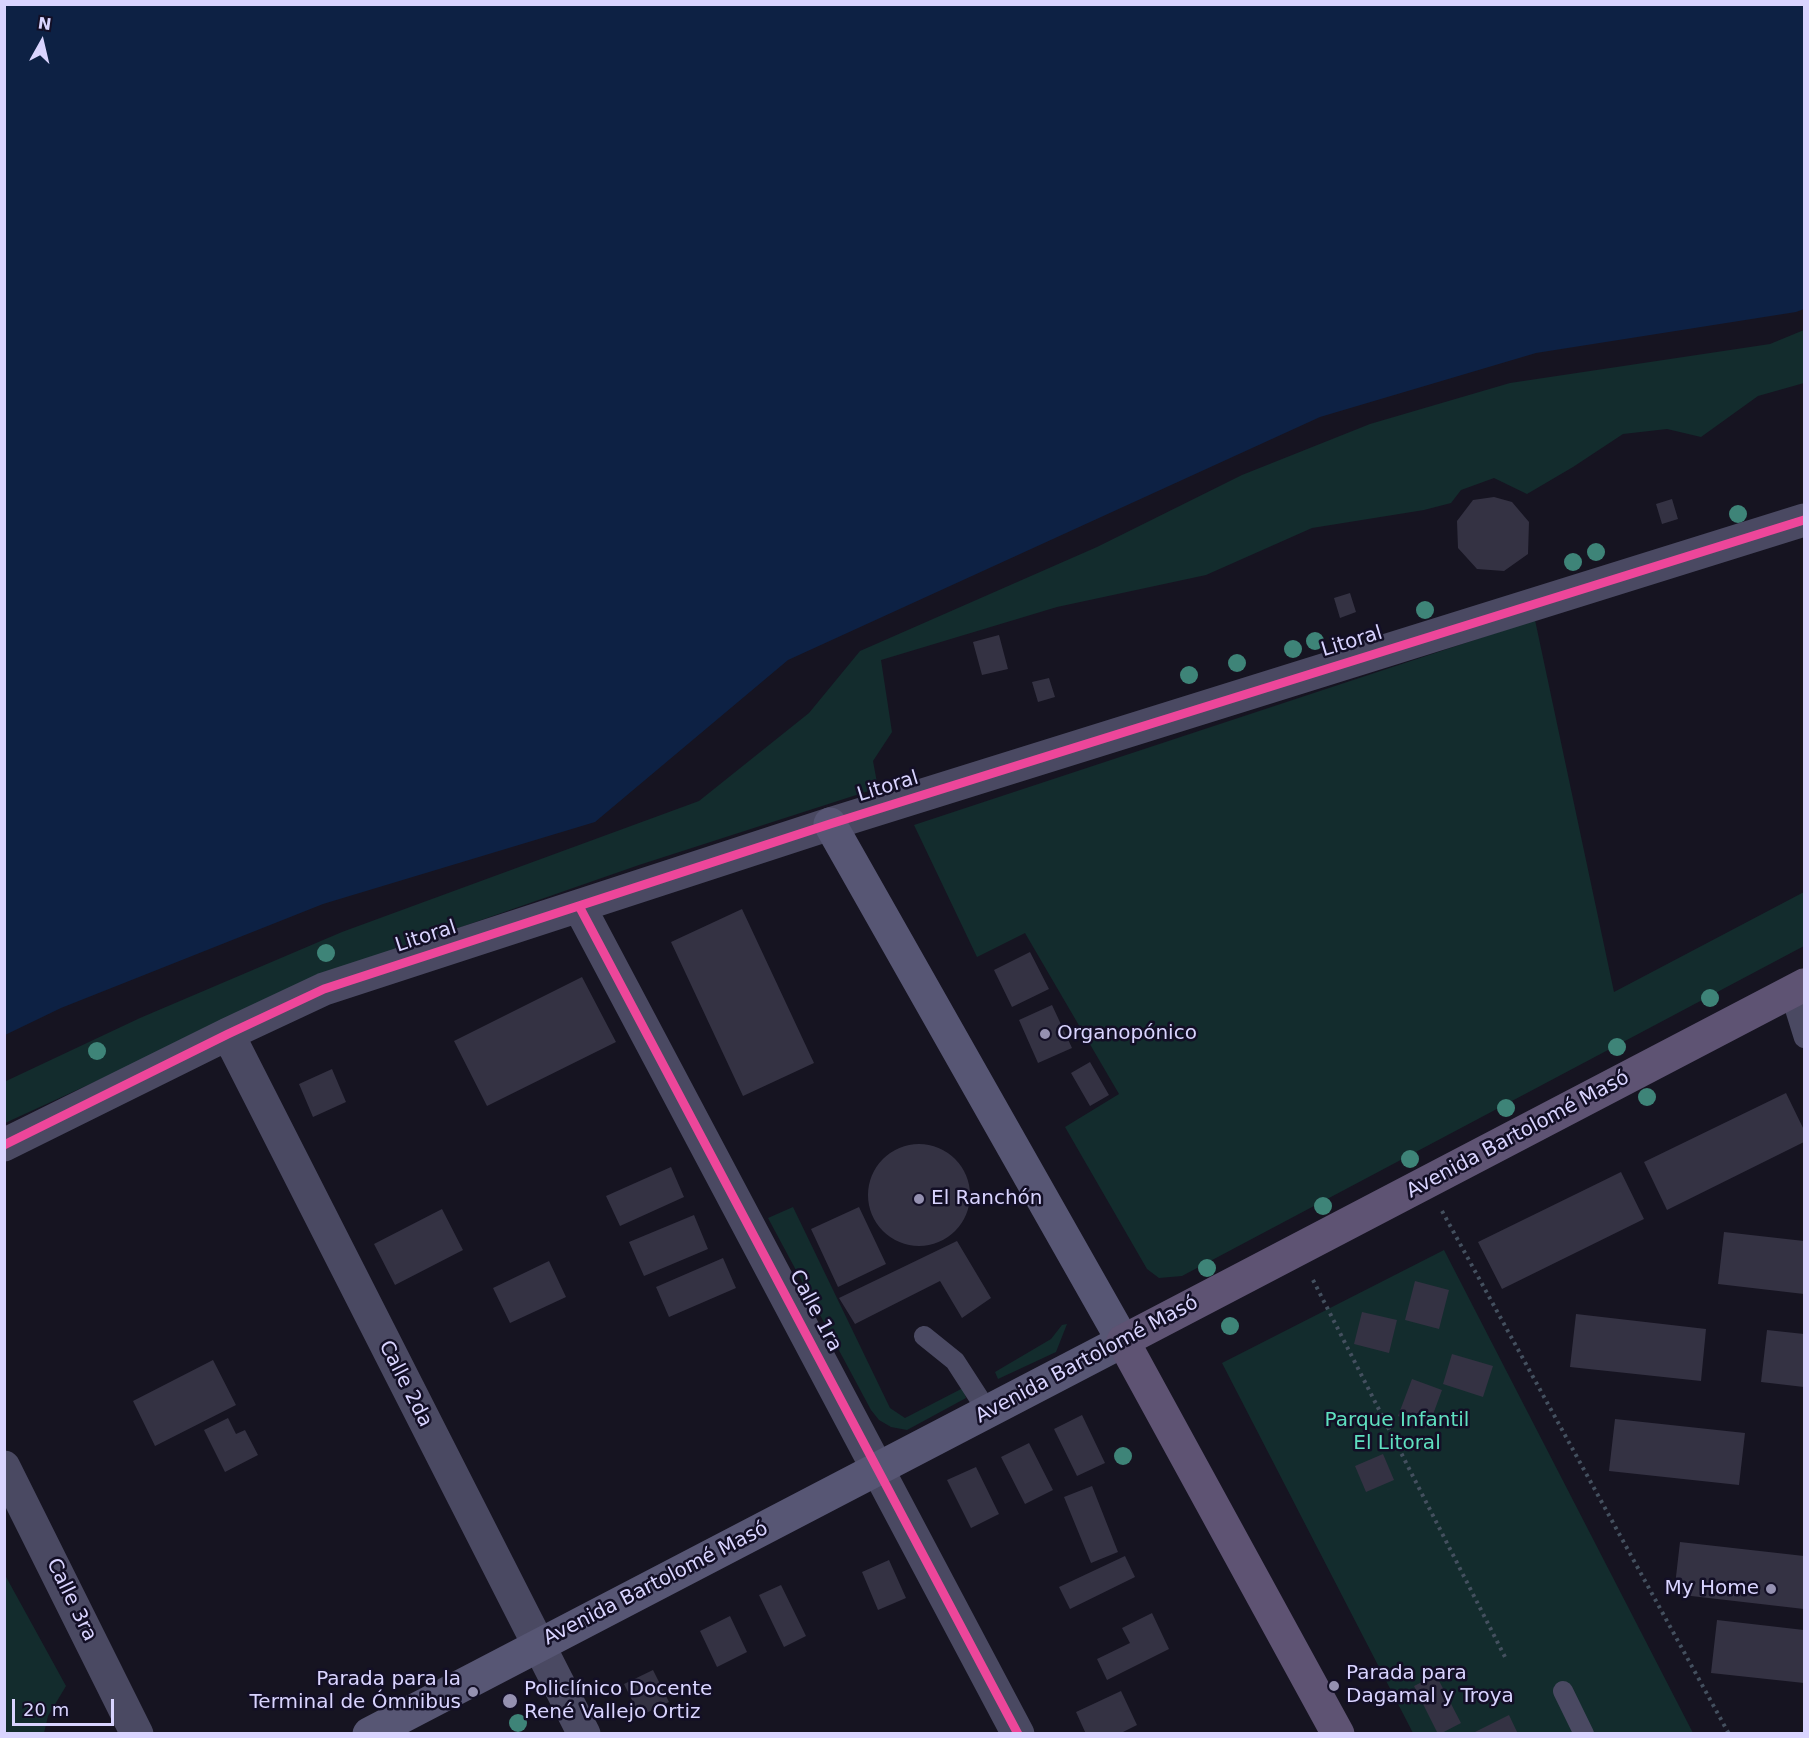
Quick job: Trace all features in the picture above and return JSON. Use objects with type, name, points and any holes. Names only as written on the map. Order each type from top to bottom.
[{"type":"main road","points":[[830,824],[1123,1341],[1338,1734]]},
{"type":"main road","name":"Avenida Bartolomé Masó","points":[[369,1734],[1797,989]]},
{"type":"street","name":"Litoral","points":[[4,1145],[324,989],[830,824],[1804,520]]},
{"type":"street","name":"Calle 1ra","points":[[579,906],[1018,1734]]},
{"type":"street","name":"Calle 2da","points":[[228,1034],[584,1734]]},
{"type":"street","name":"Calle 3ra","points":[[4,1467],[137,1734]]},
{"type":"lane","points":[[1797,989],[1804,1038]]},
{"type":"lane","points":[[924,1336],[955,1361],[988,1412]]},
{"type":"lane","points":[[1563,1691],[1584,1734]]},
{"type":"path","points":[[1441,1210],[1729,1734]]},
{"type":"path","points":[[1297,1250],[1505,1657]]},
{"type":"green space","points":[[1804,330],[1804,383],[1758,396],[1701,437],[1667,429],[1623,434],[1527,494],[1494,478],[1461,490],[1451,503],[1424,510],[1312,528],[1206,575],[1057,607],[881,660],[892,732],[873,761],[878,788],[639,865],[398,949],[184,1041],[5,1123],[4,1082],[140,1018],[342,932],[699,801],[809,713],[860,651],[1097,547],[1242,475],[1370,424],[1510,383],[1770,344]]},
{"type":"green space","points":[[1535,620],[1614,992],[1804,892],[1804,946],[1182,1276],[1159,1278],[1147,1269],[1065,1127],[1119,1094],[1025,933],[977,957],[914,825]]},
{"type":"green space","points":[[793,1207],[890,1408],[905,1418],[963,1388],[966,1398],[907,1430],[891,1427],[879,1420],[871,1410],[768,1218]]},
{"type":"green space","name":"Parque Infantil El Litoral","points":[[1444,1250],[1693,1733],[1413,1733],[1222,1363]]},
{"type":"green space","points":[[1067,1324],[1056,1352],[998,1379],[995,1372],[1051,1339],[1062,1325]]},
{"type":"green space","points":[[5,1575],[66,1686],[48,1716],[44,1733],[5,1733]]},
{"type":"water","points":[[5,4],[1804,5],[1804,309],[1536,353],[1320,417],[788,660],[595,822],[323,904],[61,1008],[5,1035]]},
{"type":"building","points":[[1494,497],[1512,502],[1529,522],[1528,554],[1504,571],[1477,569],[1458,548],[1457,521],[1473,500]]},
{"type":"building","points":[[1672,499],[1678,519],[1662,524],[1656,504]]},
{"type":"building","points":[[1350,593],[1356,612],[1340,618],[1334,598]]},
{"type":"building","points":[[999,635],[1008,669],[982,675],[973,642]]},
{"type":"building","points":[[1049,678],[1055,697],[1038,702],[1032,682]]},
{"type":"building","points":[[742,909],[814,1063],[743,1096],[671,942]]},
{"type":"building","points":[[1030,952],[1049,989],[1012,1007],[994,970]]},
{"type":"building","points":[[582,977],[616,1042],[487,1106],[454,1041]]},
{"type":"building","name":"Organopónico","points":[[1052,1005],[1072,1048],[1038,1063],[1019,1020]]},
{"type":"building","points":[[1090,1062],[1109,1095],[1090,1106],[1071,1073]]},
{"type":"building","points":[[332,1069],[346,1102],[313,1117],[299,1084]]},
{"type":"building","points":[[1786,1093],[1804,1130],[1804,1142],[1667,1210],[1644,1162]]},
{"type":"building","name":"El Ranchón","points":[[919,1144],[938,1148],[955,1159],[966,1176],[970,1195],[966,1214],[955,1231],[938,1242],[919,1246],[900,1242],[883,1231],[872,1214],[868,1195],[872,1176],[883,1159],[900,1148]]},
{"type":"building","points":[[671,1167],[684,1197],[620,1226],[606,1196]]},
{"type":"building","points":[[1621,1172],[1644,1219],[1502,1289],[1478,1242]]},
{"type":"building","points":[[859,1207],[886,1264],[838,1287],[811,1229]]},
{"type":"building","points":[[442,1209],[463,1250],[395,1285],[374,1244]]},
{"type":"building","points":[[694,1215],[708,1249],[644,1276],[629,1242]]},
{"type":"building","points":[[1724,1232],[1804,1241],[1804,1294],[1718,1284]]},
{"type":"building","points":[[957,1241],[991,1298],[962,1318],[940,1281],[855,1324],[839,1298]]},
{"type":"building","points":[[723,1258],[736,1288],[669,1317],[656,1287]]},
{"type":"building","points":[[549,1261],[566,1297],[510,1323],[493,1288]]},
{"type":"building","points":[[1415,1281],[1449,1290],[1439,1329],[1405,1320]]},
{"type":"building","points":[[1362,1312],[1397,1320],[1389,1353],[1354,1344]]},
{"type":"building","points":[[1576,1314],[1706,1329],[1701,1381],[1570,1367]]},
{"type":"building","points":[[1767,1330],[1804,1334],[1804,1387],[1761,1382]]},
{"type":"building","points":[[1452,1354],[1493,1366],[1483,1397],[1443,1384]]},
{"type":"building","points":[[213,1360],[236,1405],[155,1446],[133,1401]]},
{"type":"building","points":[[1412,1379],[1442,1390],[1428,1428],[1398,1416]]},
{"type":"building","points":[[1082,1415],[1105,1463],[1077,1476],[1054,1429]]},
{"type":"building","points":[[228,1418],[236,1434],[245,1430],[258,1455],[225,1472],[204,1430]]},
{"type":"building","points":[[1615,1419],[1745,1433],[1739,1485],[1609,1471]]},
{"type":"building","points":[[1029,1443],[1053,1490],[1025,1504],[1001,1457]]},
{"type":"building","points":[[1383,1454],[1394,1480],[1366,1492],[1355,1466]]},
{"type":"building","points":[[976,1467],[999,1514],[971,1528],[947,1480]]},
{"type":"building","points":[[1092,1486],[1118,1552],[1091,1563],[1064,1497]]},
{"type":"building","points":[[1680,1542],[1804,1556],[1804,1609],[1674,1594]]},
{"type":"building","points":[[1125,1556],[1135,1577],[1070,1609],[1059,1587]]},
{"type":"building","points":[[889,1560],[906,1598],[878,1610],[862,1572]]},
{"type":"building","points":[[781,1585],[806,1636],[784,1647],[759,1595]]},
{"type":"building","points":[[1152,1613],[1169,1649],[1107,1680],[1097,1659],[1130,1643],[1122,1628]]},
{"type":"building","points":[[730,1616],[747,1652],[717,1667],[700,1631]]},
{"type":"building","points":[[1717,1620],[1804,1630],[1804,1683],[1711,1673]]},
{"type":"building","points":[[653,1670],[669,1702],[640,1716],[624,1684]]},
{"type":"building","points":[[1436,1675],[1461,1723],[1440,1734],[1414,1686]]},
{"type":"building","points":[[1121,1691],[1137,1725],[1119,1734],[1086,1734],[1076,1712]]},
{"type":"building","points":[[1509,1715],[1518,1734],[1471,1734]]},
{"type":"cycle path","points":[[4,1145],[324,989],[830,824],[1804,520]]},
{"type":"cycle path","points":[[579,906],[1018,1734]]},
{"type":"place","name":"Organopónico","points":[[1045,1034]]},
{"type":"place","name":"El Ranchón","points":[[919,1199]]},
{"type":"place","name":"My Home","points":[[1771,1589]]},
{"type":"place","name":"Parada para Dagamal y Troya","points":[[1334,1686]]},
{"type":"place","name":"Parada para la Terminal de Ómnibus","points":[[473,1692]]},
{"type":"place","name":"Policlínico Docente René Vallejo Ortiz","points":[[510,1701]]}]
